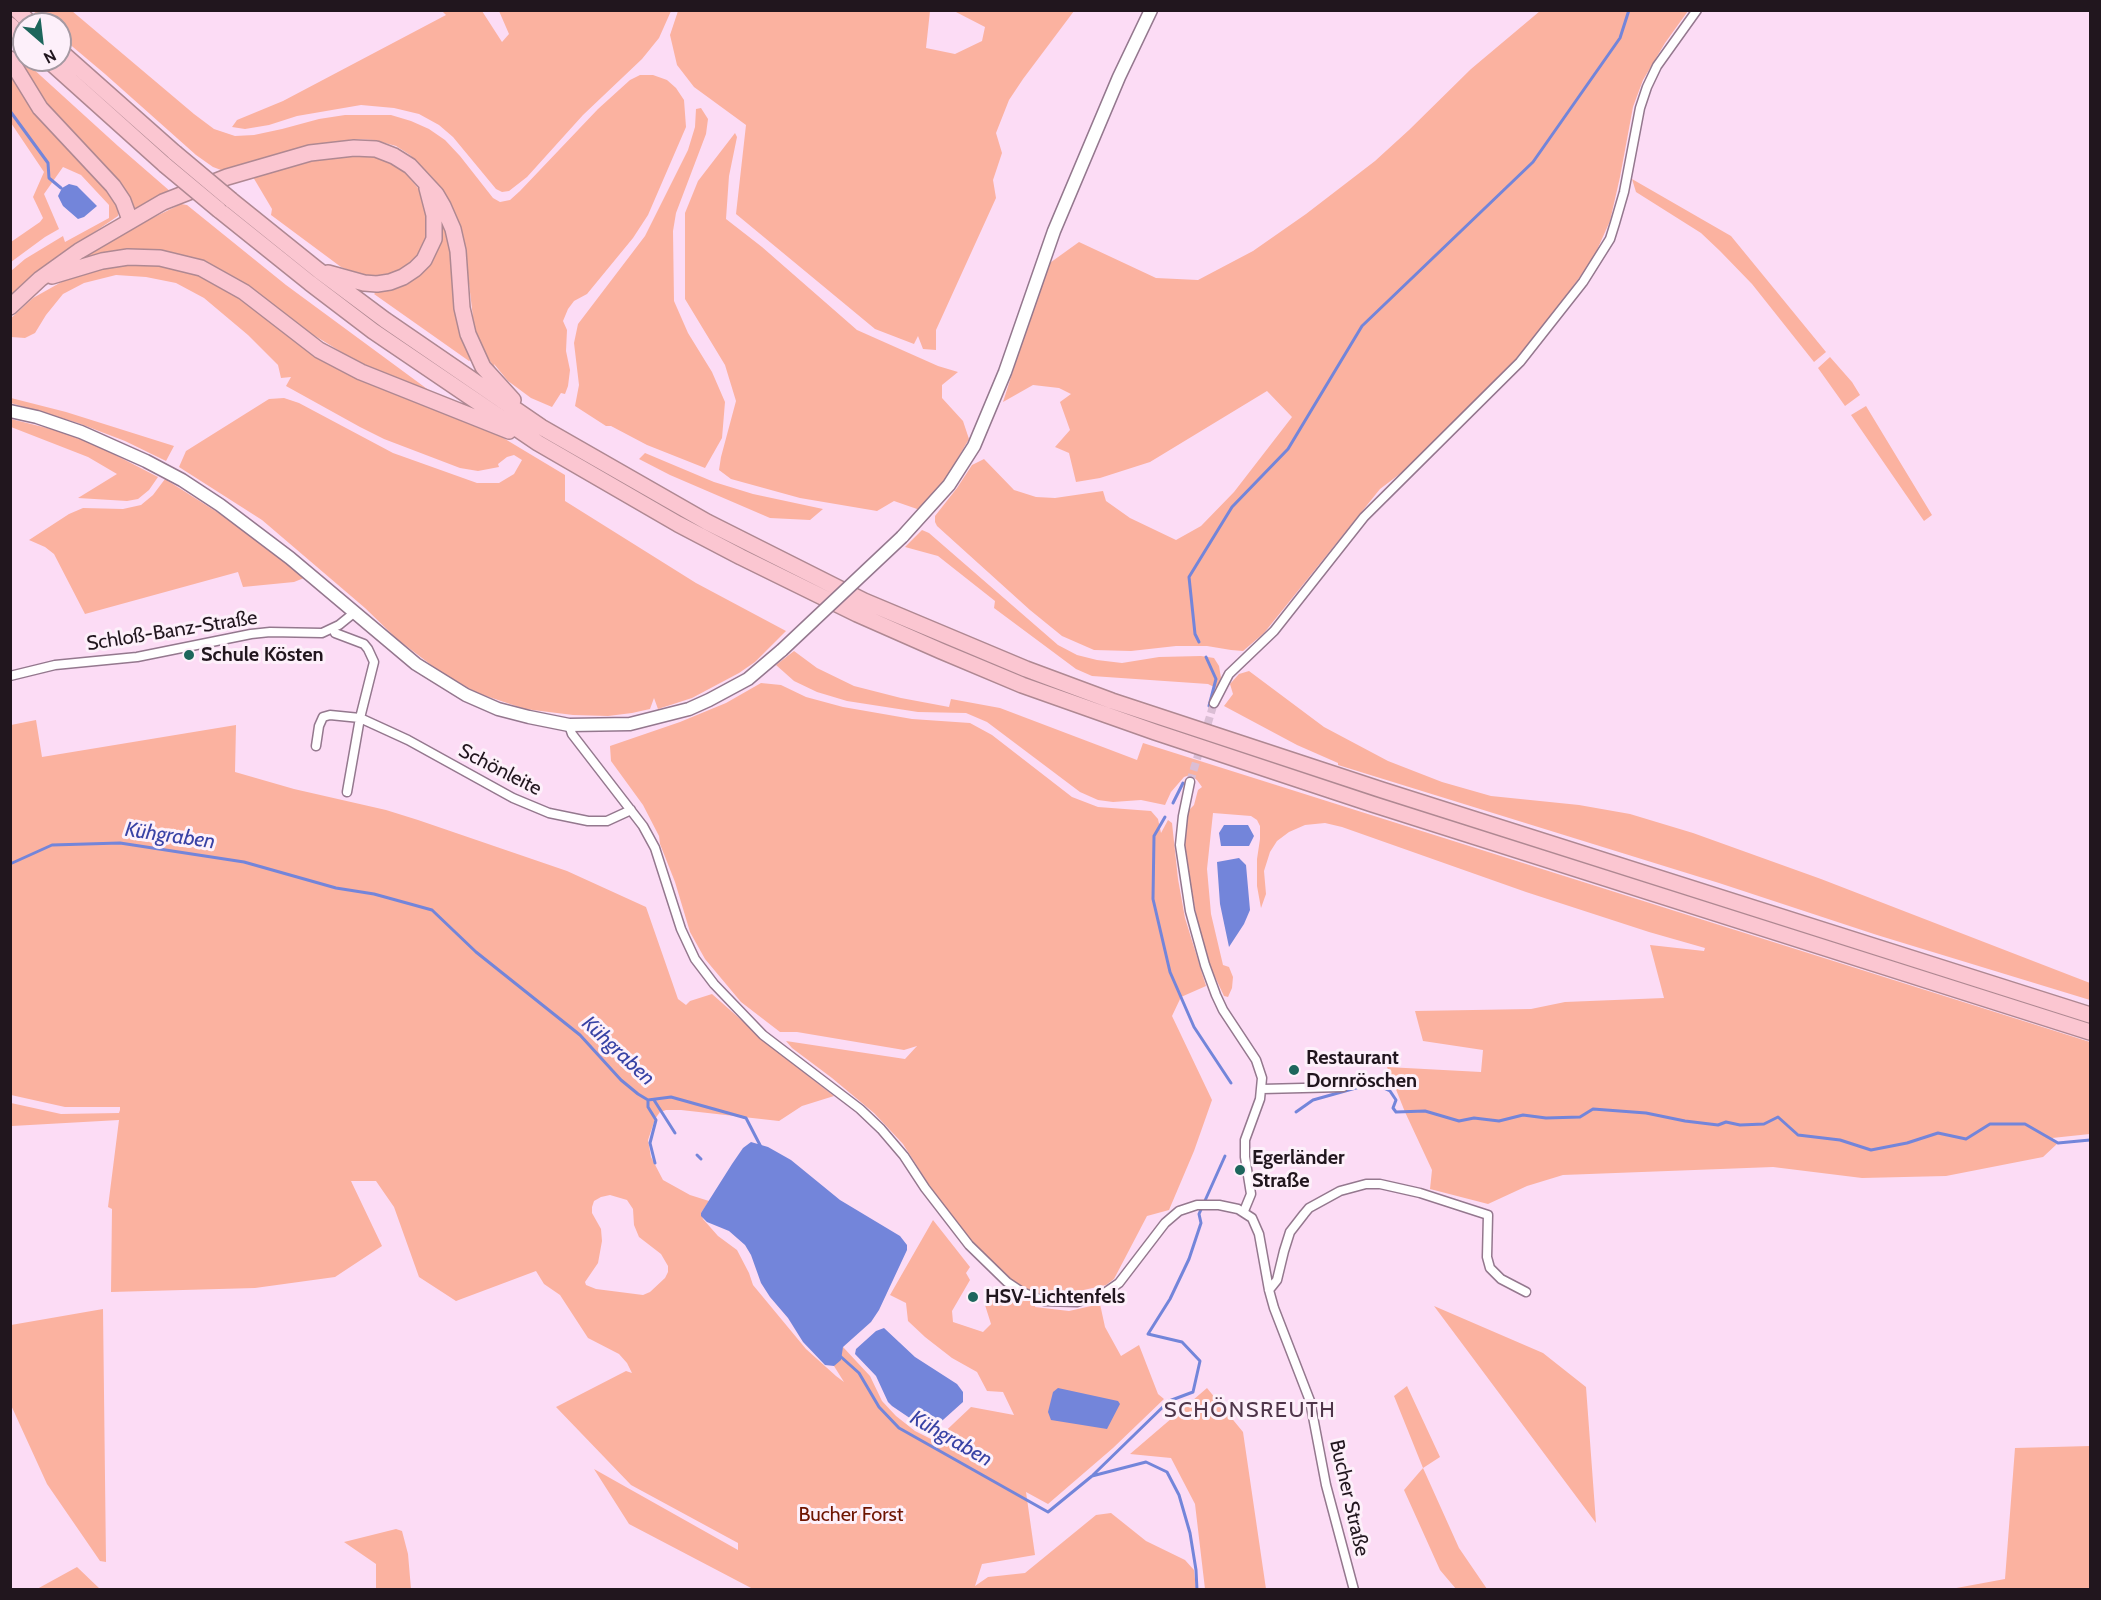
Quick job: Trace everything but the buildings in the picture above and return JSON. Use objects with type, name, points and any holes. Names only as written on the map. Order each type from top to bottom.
[{"type":"highway","points":[[10,59],[40,108],[113,186],[123,201],[130,220]]},
{"type":"highway","points":[[72,63],[170,159]]},
{"type":"highway","points":[[63,72],[225,205],[294,271],[374,331],[538,443],[678,524],[857,614],[1022,685],[1155,732],[1372,804],[2091,1032]]},
{"type":"highway","points":[[10,307],[40,279],[79,251],[164,202],[226,177],[270,163],[335,149],[376,149],[410,166],[443,206],[453,229],[458,250],[464,322],[472,345],[490,376],[541,427]]},
{"type":"highway","points":[[318,270],[364,283],[377,284],[390,282],[415,269],[424,260],[434,239],[434,216],[425,182]]},
{"type":"highway","points":[[225,205],[453,368],[541,427],[635,482],[781,560],[864,601],[1026,669],[1112,702],[2091,1015]]},
{"type":"highway","points":[[40,279],[102,261],[128,257],[160,258],[201,268],[244,292],[319,350],[361,372],[538,443]]},
{"type":"street","points":[[10,411],[37,417],[81,432],[182,480],[283,552],[416,664],[466,695],[498,709],[569,725],[630,724],[689,709],[748,679],[782,650],[903,537],[950,485],[974,446],[1005,372],[1054,231],[1119,77],[1151,10]]},
{"type":"street","points":[[1214,703],[1229,674],[1274,631],[1364,517],[1520,362],[1583,282],[1610,238],[1615,223],[1624,192],[1640,108],[1647,87],[1657,66],[1696,10]]},
{"type":"street","points":[[347,792],[360,718],[374,662],[364,644],[335,633],[336,627],[355,612]]},
{"type":"street","name":"Schloß-Banz-Straße","points":[[10,676],[55,665],[137,657],[251,634],[322,633],[336,627]]},
{"type":"street","name":"Schönleite","points":[[316,746],[323,717],[330,715],[360,718],[408,740],[513,798],[549,813],[588,821],[608,821],[631,810]]},
{"type":"street","points":[[569,725],[572,734],[644,826],[655,848],[681,929],[695,959],[735,1007],[763,1035],[860,1109],[882,1129],[969,1245],[1007,1282],[1033,1298],[1055,1302],[1077,1302],[1110,1290],[1123,1278],[1169,1219],[1179,1211],[1197,1205],[1231,1207],[1244,1211],[1251,1194],[1245,1157],[1245,1140],[1262,1089],[1262,1078],[1256,1060],[1223,1010],[1216,995],[1190,911],[1182,862],[1181,830],[1190,782]]},
{"type":"street","points":[[1262,1089],[1343,1087]]},
{"type":"street","points":[[1269,1290],[1277,1280],[1287,1241],[1294,1225],[1309,1208],[1353,1187],[1380,1184],[1420,1193],[1488,1215],[1487,1247],[1490,1268],[1501,1279],[1526,1292]]},
{"type":"street","name":"Bucher Straße","points":[[1244,1211],[1254,1221],[1259,1234],[1269,1290],[1310,1401],[1326,1485],[1354,1590]]},
{"type":"green space","points":[[72,11],[194,114],[214,129],[235,136],[254,135],[345,115],[391,115],[411,121],[445,140],[493,198],[500,202],[510,200],[520,191],[598,109],[630,80],[640,75],[653,75],[667,80],[676,88],[684,100],[686,127],[648,215],[633,238],[587,294],[574,301],[568,309],[563,321],[567,330],[566,351],[570,370],[568,386],[565,394],[561,393],[552,407],[531,398],[508,381],[487,357],[474,326],[466,258],[455,214],[446,195],[410,155],[396,146],[374,140],[354,139],[293,150],[221,170],[213,167],[196,155],[72,46],[72,12],[34,12]]},
{"type":"green space","points":[[442,11],[482,11],[502,42],[509,34],[499,11],[671,11],[659,38],[642,59],[583,115],[527,177],[509,191],[502,192],[496,189],[453,137],[439,125],[419,114],[394,108],[361,105],[297,116],[269,125],[245,129],[232,127],[237,120],[283,101],[446,15]]},
{"type":"green space","points":[[678,11],[930,11],[926,48],[955,54],[982,41],[985,27],[954,11],[1074,11],[1009,100],[996,133],[1002,153],[993,180],[996,198],[936,330],[936,350],[923,349],[918,336],[914,344],[875,329],[736,214],[746,125],[694,87],[677,65],[670,35]]},
{"type":"green space","points":[[1540,11],[1688,11],[1643,80],[1633,107],[1610,221],[1593,259],[1537,335],[1502,375],[1409,467],[1380,489],[1264,633],[1243,651],[1207,646],[1176,646],[1131,651],[1094,650],[1062,636],[937,526],[935,516],[972,465],[984,459],[1014,490],[1036,497],[1055,498],[1103,491],[1106,501],[1130,518],[1176,540],[1201,526],[1234,492],[1292,417],[1267,391],[1150,462],[1100,478],[1076,482],[1069,453],[1055,447],[1070,430],[1060,402],[1071,394],[1059,388],[1033,385],[1003,402],[1047,265],[1079,242],[1156,278],[1198,280],[1253,251],[1375,161],[1471,69]]},
{"type":"green space","points":[[25,72],[37,72],[171,192],[133,211],[44,104]]},
{"type":"green space","points":[[10,73],[46,127],[105,188],[118,208],[118,216],[56,258],[11,297],[11,271],[25,259],[63,236],[65,242],[109,218],[109,205],[81,175],[63,167],[44,194],[59,229],[11,262],[11,242],[43,218],[33,197],[44,172],[11,123]]},
{"type":"green space","points":[[701,108],[708,119],[706,134],[676,213],[673,231],[674,301],[688,333],[712,372],[725,402],[722,438],[705,468],[647,445],[611,426],[606,426],[575,406],[579,385],[574,343],[578,324],[645,236],[688,150],[695,127],[696,109]]},
{"type":"green space","points":[[735,133],[737,137],[729,176],[726,219],[762,247],[857,330],[938,366],[958,372],[942,385],[942,398],[963,421],[969,439],[945,480],[920,510],[894,501],[877,511],[800,498],[731,479],[719,470],[736,401],[725,365],[685,299],[685,213],[698,181]]},
{"type":"green space","points":[[343,156],[370,156],[394,164],[404,171],[422,193],[426,203],[428,234],[417,256],[391,275],[364,276],[341,267],[271,215],[272,209],[253,177],[301,163]]},
{"type":"green space","points":[[1632,179],[1731,236],[1826,352],[1814,362],[1752,284],[1720,251],[1701,233],[1636,192]]},
{"type":"green space","points":[[181,204],[187,205],[286,285],[434,394],[361,364],[302,328],[225,273],[206,265],[81,259],[136,226]]},
{"type":"green space","points":[[444,223],[451,247],[458,325],[471,360],[469,361],[374,294],[377,291],[396,289],[408,284],[421,274],[438,249],[441,225]]},
{"type":"green space","points":[[126,264],[177,267],[204,275],[232,290],[369,383],[500,436],[565,475],[565,501],[696,583],[786,631],[755,662],[739,673],[692,698],[658,709],[654,698],[650,709],[632,713],[608,716],[573,715],[525,709],[477,693],[439,671],[397,639],[365,608],[262,520],[179,467],[186,451],[269,399],[284,398],[299,403],[393,453],[477,483],[499,483],[514,474],[522,460],[514,455],[498,464],[499,467],[478,471],[460,468],[384,439],[360,427],[286,386],[291,377],[281,378],[278,365],[248,335],[204,298],[176,283],[146,277],[116,275],[84,283],[63,294],[35,333],[25,338],[11,337],[10,319],[33,298],[65,280],[96,269]]},
{"type":"green space","points":[[1830,357],[1860,395],[1845,406],[1818,368]]},
{"type":"green space","points":[[11,398],[66,412],[174,446],[166,461],[125,441],[78,423],[11,403]]},
{"type":"green space","points":[[1866,406],[1932,515],[1924,521],[1851,415]]},
{"type":"green space","points":[[11,419],[55,430],[96,445],[158,477],[149,490],[138,499],[127,501],[78,498],[117,474],[88,457],[11,427]]},
{"type":"green space","points":[[645,453],[714,482],[753,494],[823,509],[810,520],[770,518],[670,475],[639,459]]},
{"type":"green space","points":[[165,479],[239,526],[304,578],[294,582],[243,587],[238,572],[85,614],[54,554],[29,540],[69,514],[83,508],[123,509],[141,505],[153,495]]},
{"type":"green space","points":[[922,530],[929,533],[1058,645],[1077,655],[1122,663],[1159,657],[1214,658],[1219,666],[1221,678],[1218,689],[1208,684],[1092,676],[1076,669],[994,608],[995,601],[938,556],[905,547]]},
{"type":"green space","points":[[794,651],[817,668],[854,686],[949,707],[951,699],[1000,708],[1137,760],[1143,743],[2090,1042],[2090,1134],[2052,1138],[2058,1143],[2043,1157],[1946,1176],[1862,1178],[1773,1167],[1563,1175],[1527,1186],[1488,1204],[1430,1189],[1432,1170],[1387,1067],[1481,1072],[1483,1050],[1423,1041],[1415,1011],[1531,1009],[1565,1002],[1664,998],[1650,945],[1704,951],[1705,948],[1526,892],[1325,823],[1305,825],[1289,832],[1277,841],[1270,852],[1264,871],[1266,894],[1261,908],[1257,886],[1260,826],[1257,820],[1251,816],[1213,813],[1207,869],[1211,914],[1223,965],[1229,967],[1233,977],[1228,997],[1224,996],[1208,962],[1198,925],[1184,848],[1187,812],[1194,805],[1198,790],[1202,787],[1197,780],[1190,775],[1184,777],[1171,792],[1165,805],[1141,800],[1113,802],[1098,800],[1080,792],[987,722],[966,713],[918,712],[847,701],[817,692],[794,681],[776,665]]},
{"type":"green space","points":[[1249,671],[1324,727],[1388,761],[1442,782],[1491,796],[1579,805],[1630,814],[1693,833],[1821,879],[2090,983],[2090,1000],[1338,765],[1224,706],[1233,694],[1230,684],[1239,674]]},
{"type":"green space","points":[[761,683],[781,685],[806,697],[843,707],[912,719],[970,723],[992,735],[1072,797],[1098,807],[1151,811],[1158,819],[1161,833],[1168,820],[1172,823],[1185,918],[1206,986],[1181,997],[1172,1016],[1212,1100],[1194,1151],[1169,1210],[1147,1216],[1114,1279],[1106,1285],[1048,1298],[1026,1290],[1011,1279],[971,1243],[903,1144],[874,1113],[786,1041],[905,1059],[917,1046],[904,1050],[797,1032],[780,1032],[741,1002],[705,959],[690,932],[659,836],[643,805],[611,761],[610,746],[680,722],[726,703]]},
{"type":"green space","name":"Bucher Forst","points":[[36,720],[42,757],[236,725],[235,772],[418,820],[567,871],[646,907],[678,999],[686,1005],[690,1001],[712,994],[774,1049],[834,1096],[802,1106],[779,1121],[666,1110],[660,1112],[655,1119],[648,1140],[651,1157],[663,1180],[690,1195],[709,1201],[701,1213],[703,1219],[718,1236],[737,1250],[753,1285],[806,1349],[836,1376],[844,1382],[834,1366],[843,1347],[870,1376],[882,1401],[896,1416],[915,1431],[935,1441],[971,1407],[1014,1415],[1003,1392],[987,1391],[977,1372],[952,1358],[925,1337],[908,1321],[906,1303],[890,1295],[933,1220],[970,1267],[966,1273],[970,1280],[952,1311],[953,1322],[983,1332],[991,1324],[985,1305],[1011,1288],[1036,1301],[1035,1307],[1069,1311],[1100,1304],[1105,1327],[1121,1356],[1139,1345],[1158,1394],[1164,1399],[1113,1448],[1048,1504],[1026,1492],[1035,1555],[982,1564],[975,1586],[988,1577],[1025,1573],[1096,1515],[1111,1513],[1146,1541],[1185,1560],[1194,1570],[1196,1589],[753,1589],[629,1524],[594,1469],[738,1550],[738,1543],[631,1485],[556,1407],[626,1371],[632,1373],[619,1354],[588,1338],[560,1295],[544,1284],[536,1271],[456,1301],[419,1277],[394,1207],[376,1181],[351,1181],[382,1246],[335,1277],[255,1288],[111,1292],[112,1209],[108,1207],[119,1120],[12,1126],[11,1311],[11,1103],[61,1114],[119,1113],[120,1107],[65,1107],[11,1095],[11,725]],"holes":[[[610,1195],[627,1200],[633,1209],[634,1225],[639,1237],[661,1254],[668,1266],[665,1278],[650,1292],[643,1295],[596,1289],[586,1285],[585,1282],[598,1263],[602,1241],[601,1229],[592,1213],[594,1201]]]},
{"type":"green space","points":[[1434,1306],[1543,1353],[1586,1387],[1596,1523]]},
{"type":"green space","points":[[103,1309],[106,1562],[100,1561],[47,1484],[10,1403],[11,1325]]},
{"type":"green space","points":[[1407,1386],[1440,1457],[1423,1468],[1394,1396]]},
{"type":"green space","points":[[1207,1388],[1243,1432],[1266,1589],[1205,1589],[1195,1504],[1171,1458],[1130,1454]]},
{"type":"green space","points":[[2090,1446],[2090,1589],[1951,1589],[2005,1579],[2015,1448]]},
{"type":"green space","points":[[1423,1468],[1459,1548],[1487,1589],[1456,1589],[1440,1570],[1404,1490]]},
{"type":"green space","points":[[396,1529],[402,1531],[408,1554],[411,1589],[376,1589],[376,1564],[344,1542]]},
{"type":"green space","points":[[77,1567],[100,1589],[37,1589]]},
{"type":"water","points":[[69,184],[77,186],[97,206],[84,217],[78,219],[63,206],[58,196],[62,188]]},
{"type":"water","points":[[1224,825],[1248,825],[1254,836],[1249,846],[1221,846],[1219,833]]},
{"type":"water","points":[[1239,858],[1246,865],[1250,910],[1229,947],[1220,904],[1217,862]]},
{"type":"water","points":[[751,1142],[768,1147],[791,1160],[840,1200],[900,1236],[907,1245],[907,1250],[879,1310],[871,1322],[843,1347],[841,1360],[834,1366],[825,1365],[803,1342],[761,1283],[745,1245],[729,1231],[707,1222],[701,1216],[732,1164],[743,1148]]},
{"type":"water","points":[[884,1328],[915,1357],[957,1384],[963,1392],[963,1402],[934,1428],[923,1427],[892,1406],[876,1376],[855,1354],[856,1349],[876,1331]]},
{"type":"water","points":[[1058,1388],[1118,1401],[1120,1404],[1107,1429],[1051,1420],[1048,1412],[1053,1392]]},
{"type":"waterway","points":[[1199,642],[1195,634],[1189,577],[1232,507],[1288,449],[1362,326],[1533,162],[1620,38],[1629,10]]},
{"type":"waterway","points":[[10,111],[48,163],[49,178],[61,188]]},
{"type":"waterway","points":[[1206,657],[1216,679],[1209,706]]},
{"type":"waterway","points":[[1173,803],[1183,783]]},
{"type":"waterway","points":[[1165,817],[1154,836],[1153,899],[1170,972],[1194,1027],[1231,1083]]},
{"type":"waterway","name":"Kühgraben","points":[[10,864],[52,845],[120,843],[244,862],[336,888],[374,894],[432,910],[476,952],[580,1035],[621,1080],[638,1094],[648,1100],[671,1097],[746,1118],[761,1147]]},
{"type":"waterway","points":[[1296,1112],[1313,1100],[1363,1086],[1377,1085],[1390,1091],[1396,1100],[1393,1108],[1396,1112],[1425,1111],[1459,1121],[1474,1118],[1499,1121],[1523,1115],[1546,1118],[1580,1117],[1593,1109],[1646,1113],[1718,1125],[1726,1122],[1740,1125],[1764,1124],[1778,1117],[1798,1135],[1840,1140],[1871,1150],[1907,1143],[1938,1133],[1966,1139],[1990,1124],[2025,1124],[2058,1143],[2090,1140]]},
{"type":"waterway","points":[[648,1100],[648,1107],[656,1120],[650,1143],[655,1163]]},
{"type":"waterway","points":[[654,1100],[675,1133]]},
{"type":"waterway","points":[[697,1155],[701,1159]]},
{"type":"waterway","points":[[1093,1475],[1169,1401],[1193,1392],[1200,1361],[1182,1342],[1148,1334],[1170,1299],[1189,1259],[1201,1223],[1199,1214],[1225,1156]]},
{"type":"waterway","name":"Kühgraben","points":[[840,1356],[859,1373],[879,1407],[899,1428],[1048,1512],[1092,1476],[1146,1462],[1167,1472],[1179,1495],[1190,1533],[1197,1590]]},
{"type":"tunnel","points":[[1190,782],[1214,703]]},
{"type":"place","name":"Schule Kösten","points":[[189,655]]},
{"type":"place","name":"Restaurant Dornröschen","points":[[1294,1070]]},
{"type":"place","name":"Egerländer Straße","points":[[1240,1170]]},
{"type":"place","name":"HSV-Lichtenfels","points":[[973,1297]]},
{"type":"district","name":"SCHÖNSREUTH","points":[[1250,1411]]}]
